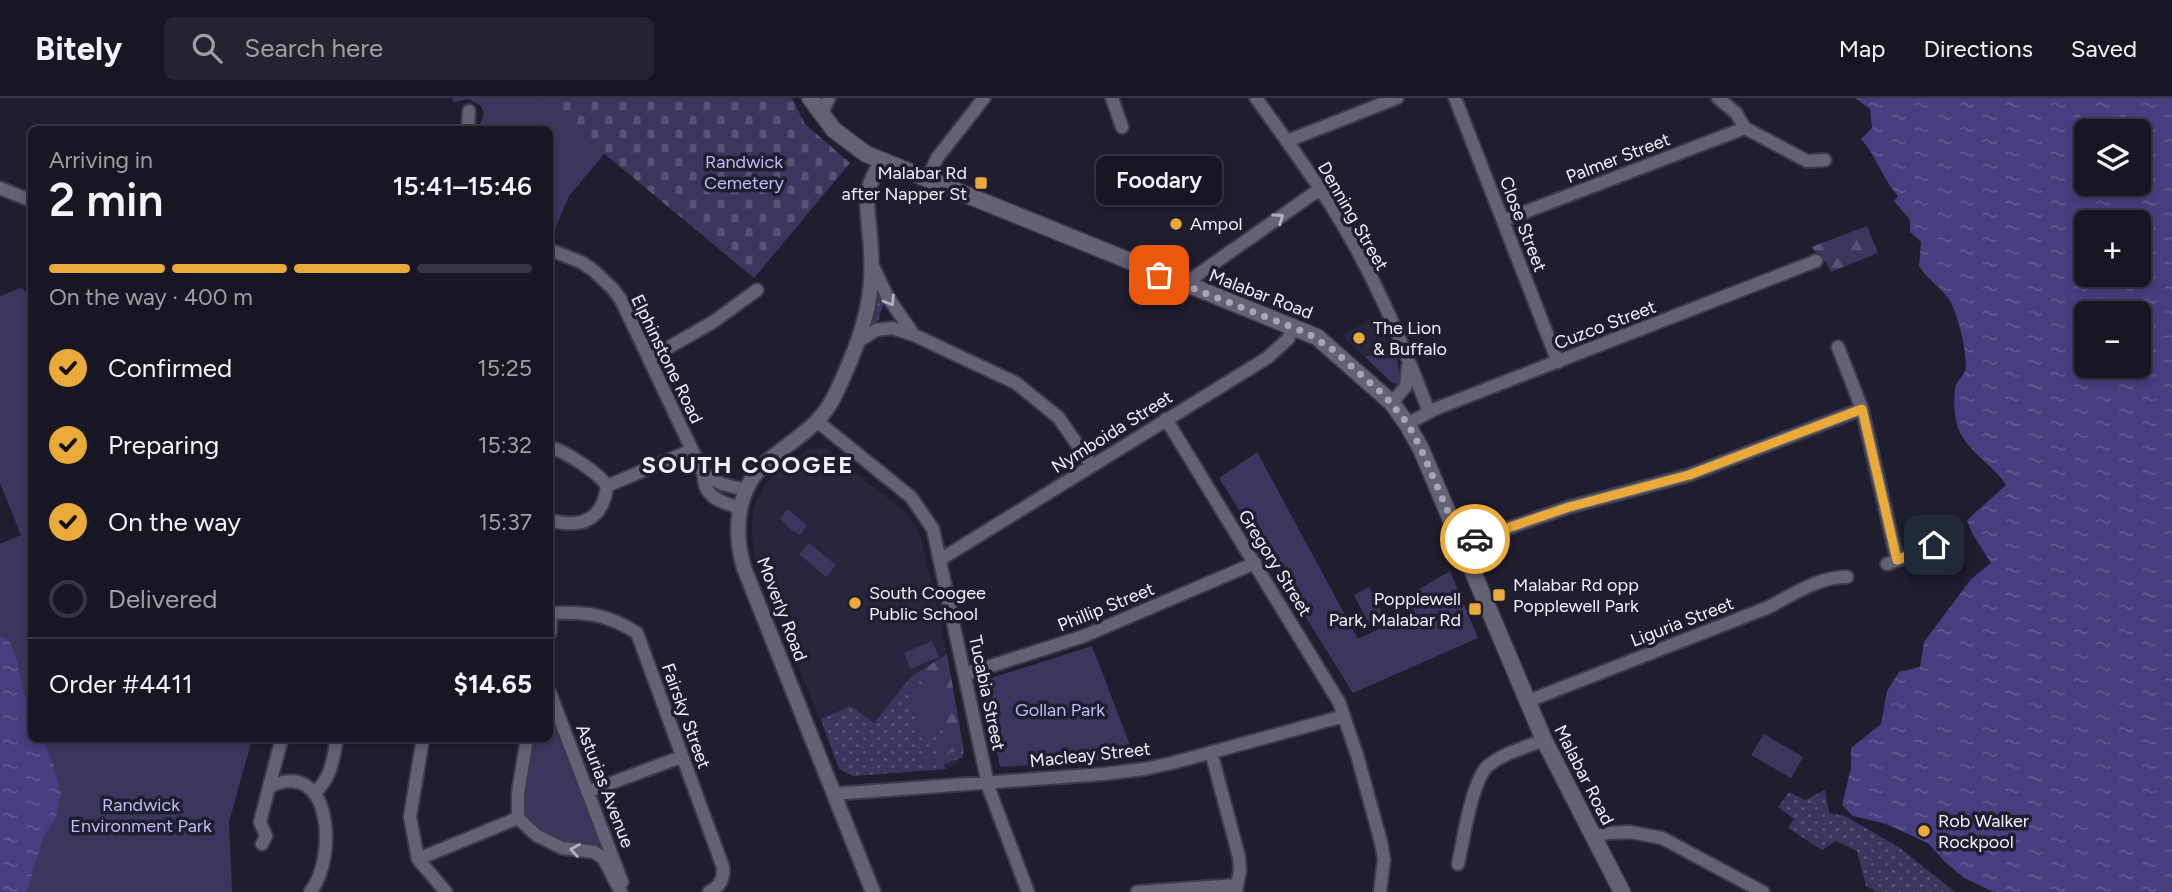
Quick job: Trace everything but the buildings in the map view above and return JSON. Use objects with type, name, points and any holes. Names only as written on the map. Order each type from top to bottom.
[{"type":"main road","name":"Malabar Road","points":[[810,98],[821,115],[843,138],[866,154],[1183,285],[1317,337],[1392,403],[1408,424],[1421,449],[1544,740],[1622,892]]},
{"type":"street","points":[[821,115],[829,98]]},
{"type":"street","points":[[927,180],[937,158],[985,98]]},
{"type":"street","points":[[1112,98],[1122,127]]},
{"type":"street","name":"Denning Street","points":[[1256,98],[1320,189],[1354,245],[1401,340],[1429,412]]},
{"type":"street","points":[[1287,141],[1397,98]]},
{"type":"street","name":"Close Street","points":[[1455,98],[1558,362]]},
{"type":"street","points":[[1718,98],[1736,113],[1745,128],[1807,161],[1825,160]]},
{"type":"street","points":[[468,126],[469,111]]},
{"type":"street","name":"Palmer Street","points":[[1504,220],[1745,128]]},
{"type":"street","name":"Moverly Road","points":[[873,892],[744,568],[738,540],[740,508],[746,490],[761,467],[818,422],[835,396],[856,343],[869,301],[872,264],[867,191],[881,161]]},
{"type":"street","points":[[0,188],[28,199]]},
{"type":"street","points":[[1183,285],[1320,189]]},
{"type":"street","name":"Elphinstone Road","points":[[553,251],[581,261],[613,289],[650,358],[704,475],[703,485],[720,502],[740,508]]},
{"type":"street","name":"Cuzco Street","points":[[1408,424],[1429,412],[1816,261]]},
{"type":"street","points":[[872,264],[887,296],[914,335]]},
{"type":"street","points":[[650,358],[713,322],[757,289]]},
{"type":"street","name":"Nymboida Street","points":[[941,559],[1267,358],[1287,339],[1293,327]]},
{"type":"street","points":[[856,343],[866,334],[892,328],[914,335],[1016,383],[1059,418],[1092,466]]},
{"type":"street","points":[[1838,347],[1862,409],[1892,562],[1934,545]]},
{"type":"street","points":[[1392,403],[1406,386],[1407,359]]},
{"type":"street","points":[[1462,544],[1569,507],[1689,475],[1862,409]]},
{"type":"street","name":"Gregory Street","points":[[1166,419],[1339,702],[1381,842],[1384,860],[1380,892]]},
{"type":"street","name":"Tucabia Street","points":[[818,422],[911,497],[933,529],[988,782],[1028,892]]},
{"type":"street","points":[[553,449],[575,460],[607,486],[606,500],[601,511],[573,524],[553,521]]},
{"type":"street","points":[[607,486],[692,450]]},
{"type":"street","points":[[704,475],[722,484],[746,490]]},
{"type":"street","name":"Phillip Street","points":[[966,674],[1084,636],[1255,563]]},
{"type":"street","name":"Liguria Street","points":[[1528,701],[1769,607],[1814,585],[1836,577],[1847,577]]},
{"type":"street","name":"Fairsky Street","points":[[553,613],[611,617],[637,633],[723,867],[724,876],[720,884],[709,892]]},
{"type":"street","name":"Asturias Avenue","points":[[553,701],[609,843],[624,892]]},
{"type":"street","name":"Macleay Street","points":[[834,793],[1138,770],[1344,716]]},
{"type":"street","points":[[1458,864],[1474,792],[1485,767],[1499,758],[1544,740]]},
{"type":"street","points":[[268,839],[260,822],[281,742]]},
{"type":"street","points":[[314,793],[329,778],[336,742]]},
{"type":"street","points":[[422,742],[410,817],[418,859],[446,892]]},
{"type":"street","points":[[418,859],[517,818],[526,742]]},
{"type":"street","points":[[1137,892],[1237,889],[1239,857],[1211,752]]},
{"type":"street","points":[[587,792],[681,757]]},
{"type":"street","points":[[269,787],[280,782],[304,785],[314,793],[324,809],[327,834],[319,877],[310,892]]},
{"type":"street","name":"Asturias Avenue","points":[[517,818],[536,835],[562,848],[594,852],[603,858],[624,892]]},
{"type":"street","points":[[1594,837],[1618,831],[1662,838],[1763,892]]},
{"type":"shaded area","name":"The Lion & Buffalo","points":[[1373,317],[1392,349],[1365,357],[1342,336]]},
{"type":"shaded area","name":"South Coogee Public School","points":[[827,448],[906,512],[920,533],[947,654],[964,751],[955,766],[946,769],[853,776],[839,769],[754,552],[752,533],[753,509],[761,491],[777,471],[809,449]]},
{"type":"green space","points":[[452,98],[537,98],[605,153],[569,196],[553,234],[553,126],[479,126],[484,114],[481,106],[469,99],[453,102]]},
{"type":"green space","name":"Randwick Cemetery","points":[[537,98],[792,98],[805,124],[850,163],[754,278]]},
{"type":"green space","points":[[1867,226],[1878,253],[1831,272],[1811,247]]},
{"type":"green space","points":[[875,284],[884,302],[878,321],[870,326]]},
{"type":"green space","name":"Randwick Environment Park","points":[[21,288],[28,294],[28,742],[251,742],[229,822],[232,892],[0,892],[0,544],[21,535],[0,483],[0,296]]},
{"type":"green space","points":[[1392,349],[1397,358],[1400,382],[1397,384],[1392,383],[1365,357]]},
{"type":"green space","points":[[1257,452],[1358,639],[1414,612],[1409,595],[1450,571],[1478,638],[1353,693],[1219,478]]},
{"type":"green space","points":[[788,509],[807,526],[800,535],[780,518]]},
{"type":"green space","points":[[809,543],[836,565],[826,577],[799,554]]},
{"type":"green space","points":[[1369,587],[1385,618],[1370,626],[1354,595]]},
{"type":"green space","points":[[932,641],[939,657],[910,669],[904,653]]},
{"type":"green space","name":"Gollan Park","points":[[1092,646],[1135,758],[1000,767],[982,681]]},
{"type":"green space","points":[[947,654],[964,751],[939,754],[933,745],[948,732],[937,686],[911,677]]},
{"type":"green space","points":[[911,677],[937,686],[948,732],[938,754],[964,751],[962,758],[943,763],[946,769],[853,776],[839,769],[821,719],[851,706],[874,723]]},
{"type":"green space","points":[[936,682],[947,729],[919,735],[909,688]]},
{"type":"green space","points":[[553,724],[599,844],[595,847],[571,843],[540,831],[526,814],[523,801],[533,742],[553,742]]},
{"type":"green space","points":[[1764,734],[1803,757],[1791,778],[1751,755]]},
{"type":"green space","points":[[949,754],[950,763],[924,765],[924,756]]},
{"type":"green space","points":[[1825,790],[1829,813],[1845,816],[1900,848],[1955,892],[1877,892],[1866,886],[1857,851],[1836,841],[1822,850],[1788,828],[1794,819],[1778,807],[1789,792],[1805,800]]},
{"type":"water","points":[[1855,98],[2172,98],[2172,892],[1994,892],[1964,878],[1928,843],[1886,824],[1853,816],[1842,805],[1851,768],[1851,748],[1881,724],[1887,691],[1899,672],[1920,667],[1924,642],[1971,579],[1991,563],[1967,520],[2006,485],[1962,437],[1958,428],[1955,390],[1966,365],[1958,323],[1948,298],[1919,266],[1921,242],[1910,232],[1910,220],[1894,201],[1898,196],[1861,139],[1872,128],[1870,109]]},
{"type":"water","points":[[0,636],[9,641],[28,700],[28,742],[43,742],[52,759],[61,794],[56,818],[43,837],[27,892],[0,892]]},
{"type":"way so far","points":[[1159,275],[1317,337],[1332,349],[1385,396],[1401,414],[1421,449],[1462,544],[1475,539]]},
{"type":"place","name":"Malabar Rd after Napper St","points":[[981,183]]},
{"type":"place","name":"Ampol","points":[[1176,224]]},
{"type":"place","name":"Foodary","points":[[1159,275]]},
{"type":"place","name":"The Lion & Buffalo","points":[[1359,338]]},
{"type":"place","name":"Malabar Rd opp Popplewell Park","points":[[1499,595]]},
{"type":"place","name":"South Coogee Public School","points":[[855,603]]},
{"type":"place","name":"Popplewell Park, Malabar Rd","points":[[1475,609]]},
{"type":"place","name":"Rob Walker Rockpool","points":[[1924,831]]},
{"type":"district","name":"SOUTH COOGEE","points":[[748,464]]},
{"type":"route","points":[[1475,539],[1569,507],[1689,475],[1862,409],[1897,560],[1934,545]]}]
